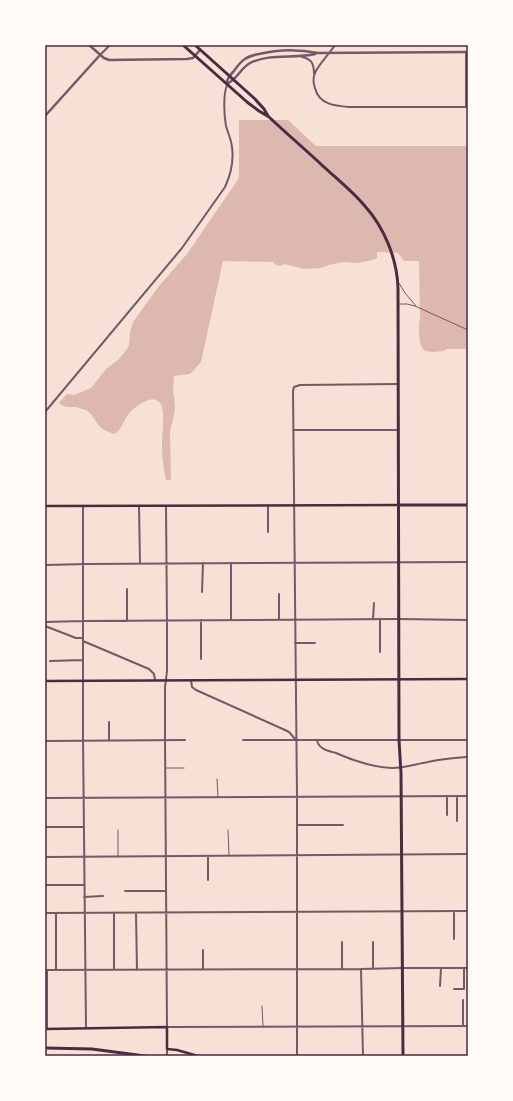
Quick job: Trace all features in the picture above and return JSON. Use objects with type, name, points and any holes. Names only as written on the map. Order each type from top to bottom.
[{"type":"main road","points":[[183,45],[252,106],[269,117],[356,196],[380,228],[392,255],[397,277],[399,740],[401,767],[403,1056]]},
{"type":"main road","points":[[195,45],[260,104],[269,117]]},
{"type":"main road","points":[[45,506],[468,505]]},
{"type":"main road","points":[[45,681],[468,679]]},
{"type":"main road","points":[[46,1029],[167,1027],[167,1049],[177,1050],[198,1056]]},
{"type":"main road","points":[[45,1048],[92,1049],[145,1056]]},
{"type":"street","points":[[89,45],[100,55],[109,60],[187,60],[195,56],[200,50]]},
{"type":"street","points":[[45,116],[110,45]]},
{"type":"street","points":[[314,76],[335,45]]},
{"type":"street","points":[[45,412],[182,248],[225,187],[233,160],[232,146],[225,119],[224,96],[227,80],[239,64],[246,59],[262,53],[284,50],[298,50],[318,53],[467,52],[467,107],[335,106],[322,100],[317,94],[314,86],[313,65],[311,61],[306,58],[299,57],[270,57],[253,62],[245,67],[234,80],[227,84]]},
{"type":"street","points":[[299,57],[318,53]]},
{"type":"street","points":[[285,1056],[297,1056],[298,1026],[293,390],[294,387],[300,385],[398,384]]},
{"type":"street","points":[[293,430],[398,430]]},
{"type":"street","points":[[83,506],[83,741],[86,1028]]},
{"type":"street","points":[[139,506],[140,563]]},
{"type":"street","points":[[166,506],[167,670],[165,687],[165,856],[167,1027],[468,1026]]},
{"type":"street","points":[[268,506],[268,532]]},
{"type":"street","points":[[45,565],[140,563],[468,562]]},
{"type":"street","points":[[202,592],[203,563]]},
{"type":"street","points":[[231,563],[231,620]]},
{"type":"street","points":[[127,589],[127,620]]},
{"type":"street","points":[[279,594],[279,620]]},
{"type":"street","points":[[373,619],[374,603]]},
{"type":"street","points":[[380,619],[380,652]]},
{"type":"street","points":[[45,622],[127,620],[468,620]]},
{"type":"street","points":[[201,620],[201,659]]},
{"type":"street","points":[[45,626],[83,640],[149,669],[154,674],[155,680]]},
{"type":"street","points":[[295,643],[315,643]]},
{"type":"street","points":[[50,661],[83,660]]},
{"type":"street","points":[[191,680],[192,687],[196,690],[289,732],[296,740]]},
{"type":"street","points":[[109,722],[109,741]]},
{"type":"street","points":[[45,741],[185,740]]},
{"type":"street","points":[[243,740],[468,740]]},
{"type":"street","points":[[317,740],[318,744],[323,748],[359,762],[382,767],[401,767],[468,756]]},
{"type":"street","points":[[447,796],[447,815]]},
{"type":"street","points":[[457,796],[457,821]]},
{"type":"street","points":[[45,798],[468,796]]},
{"type":"street","points":[[297,825],[343,825]]},
{"type":"street","points":[[45,827],[84,827]]},
{"type":"street","points":[[45,857],[468,854]]},
{"type":"street","points":[[208,856],[208,880]]},
{"type":"street","points":[[45,885],[84,885]]},
{"type":"street","points":[[125,890],[166,890]]},
{"type":"street","points":[[84,897],[103,896]]},
{"type":"street","points":[[454,911],[454,939]]},
{"type":"street","points":[[45,913],[468,911]]},
{"type":"street","points":[[56,913],[56,970]]},
{"type":"street","points":[[114,913],[114,970]]},
{"type":"street","points":[[136,913],[137,970]]},
{"type":"street","points":[[342,942],[342,969]]},
{"type":"street","points":[[372,942],[373,969]]},
{"type":"street","points":[[203,950],[203,969]]},
{"type":"street","points":[[440,986],[441,968]]},
{"type":"street","points":[[454,989],[464,989],[464,968]]},
{"type":"street","points":[[46,1029],[46,970],[468,968]]},
{"type":"street","points":[[361,969],[362,1056]]},
{"type":"street","points":[[463,1000],[463,1026]]},
{"type":"street","points":[[167,1049],[167,1056]]},
{"type":"lane","points":[[397,277],[403,290],[416,306]]},
{"type":"lane","points":[[398,304],[416,306],[468,330]]},
{"type":"lane","points":[[165,768],[184,768]]},
{"type":"lane","points":[[218,779],[218,798]]},
{"type":"lane","points":[[118,830],[118,856]]},
{"type":"lane","points":[[228,830],[229,855]]},
{"type":"lane","points":[[262,1006],[263,1026]]},
{"type":"shaded area","points":[[239,120],[288,120],[316,146],[468,146],[468,354],[466,353],[466,349],[446,349],[445,351],[428,352],[423,349],[420,342],[419,333],[419,261],[404,261],[398,253],[377,252],[377,258],[372,260],[358,263],[343,262],[321,268],[305,269],[284,264],[280,266],[274,264],[274,262],[223,261],[201,362],[190,374],[174,376],[173,393],[175,410],[170,432],[171,480],[166,480],[162,453],[162,410],[161,405],[157,400],[152,399],[146,401],[133,409],[127,416],[120,429],[114,434],[99,426],[91,414],[86,410],[76,407],[66,407],[59,403],[67,394],[74,395],[91,388],[106,369],[123,354],[129,346],[133,322],[159,286],[187,254],[239,178]]}]
